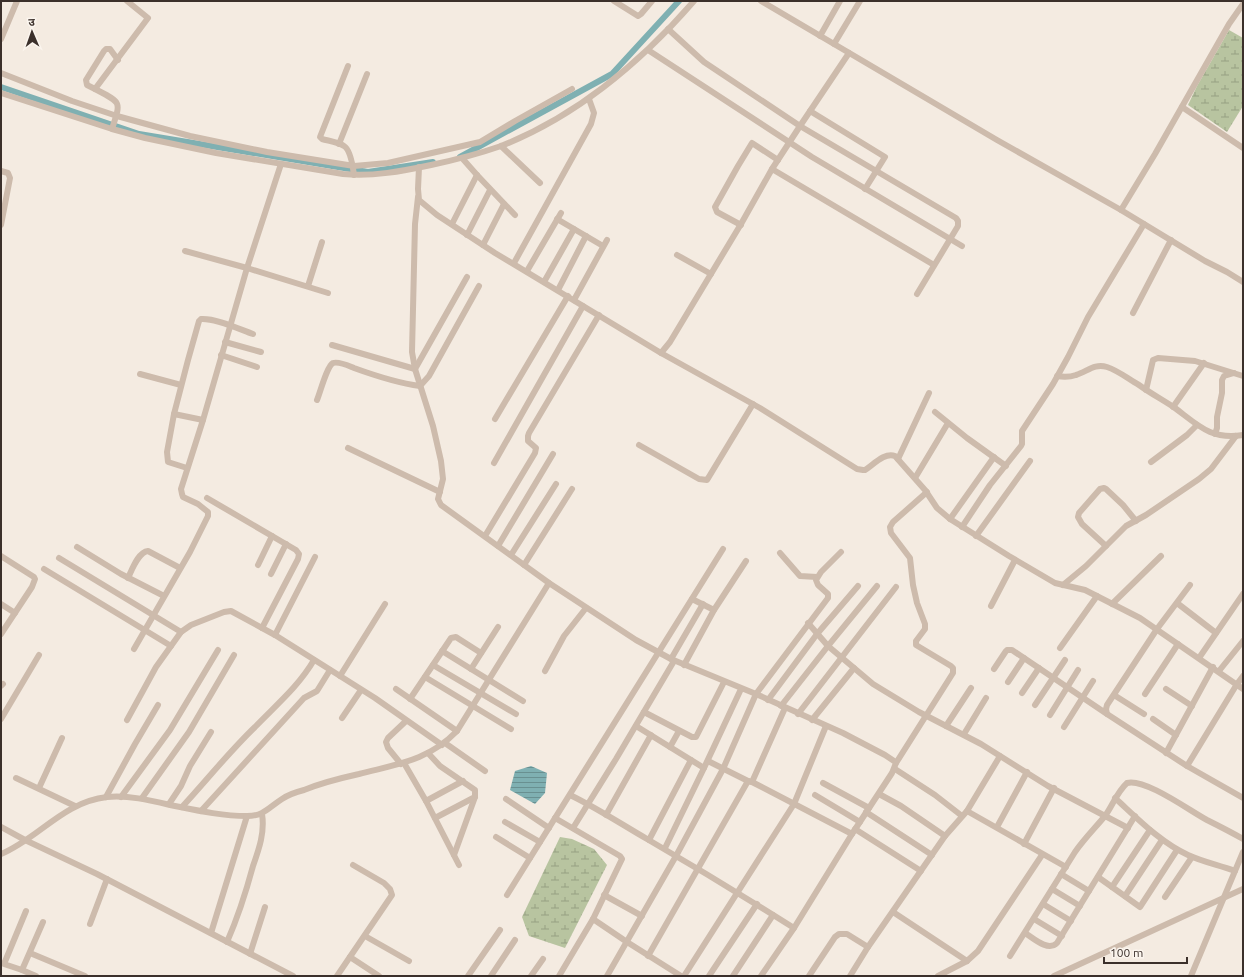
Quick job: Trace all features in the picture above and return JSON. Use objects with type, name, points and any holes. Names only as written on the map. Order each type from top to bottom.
[{"type":"street","points":[[1,39],[17,1]]},
{"type":"street","points":[[95,89],[148,20],[135,3],[127,1]]},
{"type":"street","points":[[614,1],[623,3],[636,15],[640,15],[652,1]]},
{"type":"street","points":[[1,73],[72,101],[114,123],[132,135],[281,164],[354,174],[419,167],[462,158],[501,146],[542,127],[589,99],[648,50],[694,1]]},
{"type":"street","points":[[761,1],[1004,144],[1122,210],[1205,261],[1243,282]]},
{"type":"street","points":[[820,36],[840,1]]},
{"type":"street","points":[[834,44],[860,1]]},
{"type":"street","points":[[1122,210],[1229,24],[1243,4]]},
{"type":"street","points":[[668,29],[704,62],[800,126],[956,218],[959,224],[917,294]]},
{"type":"street","points":[[114,123],[118,107],[116,102],[112,98],[86,85],[86,80],[106,49],[110,49],[118,60]]},
{"type":"street","points":[[648,50],[865,189],[962,246]]},
{"type":"street","points":[[661,353],[670,342],[741,225],[778,160],[850,53]]},
{"type":"street","points":[[348,66],[320,136],[322,139],[347,148],[354,166],[354,174]]},
{"type":"street","points":[[339,144],[367,74]]},
{"type":"street","points":[[1,94],[114,123],[190,136],[259,151],[354,166],[388,163],[480,142],[572,89]]},
{"type":"street","points":[[514,264],[591,124],[594,113],[589,99]]},
{"type":"street","points":[[1182,107],[1243,148]]},
{"type":"street","points":[[810,112],[885,157],[865,189]]},
{"type":"street","points":[[741,225],[715,209],[715,204],[752,143],[778,160]]},
{"type":"street","points":[[501,146],[540,183]]},
{"type":"street","points":[[462,158],[490,190],[515,215]]},
{"type":"street","points":[[134,649],[209,514],[203,507],[183,497],[181,489],[203,420],[247,268],[281,164]]},
{"type":"street","points":[[419,167],[415,224],[411,332],[412,352],[415,369],[433,426],[441,461],[443,479],[438,498],[441,505],[549,583],[619,630],[673,660],[740,689],[756,694],[843,733],[885,755],[894,761],[895,766],[936,795],[962,816]]},
{"type":"street","points":[[772,170],[934,265]]},
{"type":"street","points":[[1,171],[10,175],[3,198],[1,225]]},
{"type":"street","points":[[452,224],[477,176]]},
{"type":"street","points":[[467,234],[490,190]]},
{"type":"street","points":[[418,197],[425,206],[483,245],[661,353],[753,404],[857,468],[866,470],[888,455],[893,455],[927,492],[937,508],[950,519],[1055,583],[1078,588],[1140,618],[1243,689]]},
{"type":"street","points":[[483,245],[504,204]]},
{"type":"street","points":[[527,271],[561,213]]},
{"type":"street","points":[[557,219],[603,246]]},
{"type":"street","points":[[962,527],[990,485],[1022,444],[1022,431],[1057,376],[1088,317],[1144,224]]},
{"type":"street","points":[[544,282],[574,229]]},
{"type":"street","points":[[558,290],[586,236]]},
{"type":"street","points":[[574,300],[607,240]]},
{"type":"street","points":[[1133,313],[1171,240]]},
{"type":"street","points":[[308,286],[322,242]]},
{"type":"street","points":[[185,251],[328,293]]},
{"type":"street","points":[[677,255],[711,274]]},
{"type":"street","points":[[415,369],[467,277]]},
{"type":"street","points":[[420,386],[429,376],[479,286]]},
{"type":"street","points":[[495,419],[568,296]]},
{"type":"street","points":[[494,463],[583,306]]},
{"type":"street","points":[[485,536],[535,453],[536,448],[528,441],[529,433],[599,315]]},
{"type":"street","points":[[188,468],[170,464],[167,460],[167,452],[181,385],[199,321],[204,318],[230,325],[253,334]]},
{"type":"street","points":[[225,342],[261,352]]},
{"type":"street","points":[[332,345],[415,369]]},
{"type":"street","points":[[221,355],[257,367]]},
{"type":"street","points":[[1146,390],[1153,360],[1155,358],[1204,363],[1243,376]]},
{"type":"street","points":[[317,400],[329,367],[334,363],[344,364],[386,379],[420,386]]},
{"type":"street","points":[[1173,407],[1204,363]]},
{"type":"street","points":[[1057,376],[1076,375],[1092,367],[1101,365],[1123,374],[1173,407],[1204,430],[1215,434],[1240,436]]},
{"type":"street","points":[[1215,434],[1222,393],[1222,380],[1224,376],[1234,373]]},
{"type":"street","points":[[140,374],[181,385]]},
{"type":"street","points":[[898,459],[929,393]]},
{"type":"street","points":[[640,445],[695,477],[707,480],[753,404]]},
{"type":"street","points":[[935,412],[1006,466]]},
{"type":"street","points":[[174,414],[203,420]]},
{"type":"street","points":[[915,478],[948,423]]},
{"type":"street","points":[[1151,462],[1187,436],[1197,425]]},
{"type":"street","points":[[1063,585],[1126,526],[1200,479],[1211,469],[1240,436]]},
{"type":"street","points":[[348,448],[440,492]]},
{"type":"street","points":[[498,546],[553,454]]},
{"type":"street","points":[[950,519],[994,457]]},
{"type":"street","points":[[976,536],[1030,461]]},
{"type":"street","points":[[511,556],[556,484]]},
{"type":"street","points":[[1106,546],[1082,524],[1078,517],[1079,513],[1100,490],[1104,488],[1106,489],[1123,505],[1136,521]]},
{"type":"street","points":[[524,565],[572,489]]},
{"type":"street","points":[[761,976],[794,928],[853,831],[879,794],[952,676],[953,670],[951,666],[916,645],[916,641],[924,629],[925,624],[917,603],[910,558],[890,530],[893,522],[927,492]]},
{"type":"street","points":[[207,498],[296,550],[299,556],[262,628]]},
{"type":"street","points":[[258,565],[272,536]]},
{"type":"street","points":[[271,574],[286,544]]},
{"type":"street","points":[[77,547],[128,578],[164,596]]},
{"type":"street","points":[[507,895],[723,549]]},
{"type":"street","points":[[128,578],[137,560],[145,551],[148,551],[180,568]]},
{"type":"street","points":[[607,976],[676,856],[723,769],[756,694],[826,601],[828,596],[826,591],[816,583],[817,577],[841,552]]},
{"type":"street","points":[[780,553],[800,576],[817,577]]},
{"type":"street","points":[[1,556],[35,579],[32,587],[1,634]]},
{"type":"street","points":[[1112,604],[1161,556]]},
{"type":"street","points":[[275,635],[315,557]]},
{"type":"street","points":[[59,558],[182,632]]},
{"type":"street","points":[[991,606],[1015,560]]},
{"type":"street","points":[[684,665],[714,610],[746,561]]},
{"type":"street","points":[[44,569],[86,596],[171,646]]},
{"type":"street","points":[[1,854],[16,846],[75,806],[106,797],[142,798],[201,812],[247,816],[262,814],[282,799],[304,790],[359,773],[402,764],[428,753],[443,744],[457,731],[549,583]]},
{"type":"street","points":[[1107,714],[1107,705],[1157,629],[1190,585]]},
{"type":"street","points":[[768,700],[817,634],[858,586]]},
{"type":"street","points":[[648,956],[750,781],[783,707],[828,646],[877,586]]},
{"type":"street","points":[[798,714],[896,587]]},
{"type":"street","points":[[1199,658],[1243,594]]},
{"type":"street","points":[[1060,648],[1097,596]]},
{"type":"street","points":[[692,599],[714,610]]},
{"type":"street","points":[[1177,603],[1216,633]]},
{"type":"street","points":[[1,604],[15,613]]},
{"type":"street","points":[[340,676],[385,604]]},
{"type":"street","points":[[573,828],[636,726],[703,604]]},
{"type":"street","points":[[545,671],[564,636],[586,608]]},
{"type":"street","points":[[127,720],[162,657],[182,632],[191,626],[224,612],[231,611],[275,635],[485,771]]},
{"type":"street","points":[[808,623],[828,646],[874,684],[926,716],[964,734],[1054,788],[1128,828]]},
{"type":"street","points":[[471,669],[498,627]]},
{"type":"street","points":[[410,699],[450,639],[453,637],[459,639],[481,653]]},
{"type":"street","points":[[1166,753],[1192,706],[1216,669],[1243,641]]},
{"type":"street","points":[[1145,694],[1178,644]]},
{"type":"street","points":[[121,797],[170,730],[218,650]]},
{"type":"street","points":[[994,669],[1008,650],[1012,650],[1166,753],[1243,798]]},
{"type":"street","points":[[442,651],[523,701]]},
{"type":"street","points":[[1,718],[39,655]]},
{"type":"street","points":[[142,798],[189,732],[234,655]]},
{"type":"street","points":[[1008,682],[1024,658]]},
{"type":"street","points":[[182,807],[255,727],[300,682],[314,660]]},
{"type":"street","points":[[1035,705],[1052,677],[1065,660]]},
{"type":"street","points":[[433,665],[516,714]]},
{"type":"street","points":[[812,720],[854,668]]},
{"type":"street","points":[[1022,693],[1039,668]]},
{"type":"street","points":[[201,812],[304,698],[316,691],[330,670]]},
{"type":"street","points":[[1050,715],[1078,670]]},
{"type":"street","points":[[1187,766],[1236,684],[1243,676]]},
{"type":"street","points":[[425,677],[511,729]]},
{"type":"street","points":[[1064,727],[1093,681]]},
{"type":"street","points":[[644,712],[678,731],[692,737],[698,736],[724,682]]},
{"type":"street","points":[[946,726],[971,688]]},
{"type":"street","points":[[396,689],[457,731]]},
{"type":"street","points":[[664,848],[708,761],[740,689]]},
{"type":"street","points":[[1166,689],[1192,706]]},
{"type":"street","points":[[342,718],[361,690]]},
{"type":"street","points":[[1114,695],[1144,714]]},
{"type":"street","points":[[964,734],[986,698]]},
{"type":"street","points":[[106,797],[158,705]]},
{"type":"street","points":[[1153,719],[1176,735]]},
{"type":"street","points":[[406,720],[388,738],[386,742],[388,748],[402,764],[426,801],[459,865]]},
{"type":"street","points":[[636,726],[704,768]]},
{"type":"street","points":[[684,976],[794,804],[826,726]]},
{"type":"street","points":[[670,747],[678,731]]},
{"type":"street","points":[[169,804],[181,786],[190,766],[211,732]]},
{"type":"street","points":[[606,815],[651,735]]},
{"type":"street","points":[[39,788],[62,738]]},
{"type":"street","points":[[428,753],[440,766],[473,788],[475,792],[475,798],[454,855]]},
{"type":"street","points":[[850,976],[945,836],[967,811],[1000,756]]},
{"type":"street","points":[[649,840],[691,760]]},
{"type":"street","points":[[708,761],[794,804],[853,831],[921,871]]},
{"type":"street","points":[[996,828],[1027,772]]},
{"type":"street","points":[[16,778],[75,806]]},
{"type":"street","points":[[426,801],[463,781]]},
{"type":"street","points":[[823,783],[868,810],[932,855]]},
{"type":"street","points":[[1010,956],[1083,841],[1105,815],[1119,791],[1128,783],[1137,783],[1157,791],[1207,820],[1243,838]]},
{"type":"street","points":[[1024,844],[1054,788]]},
{"type":"street","points":[[879,794],[901,806],[945,836]]},
{"type":"street","points":[[570,795],[739,892],[794,928]]},
{"type":"street","points":[[815,795],[860,822]]},
{"type":"street","points":[[435,818],[475,798]]},
{"type":"street","points":[[1115,798],[1150,830],[1177,850],[1192,857],[1235,871]]},
{"type":"street","points":[[506,799],[549,828]]},
{"type":"street","points":[[967,811],[1042,855],[1066,867]]},
{"type":"street","points":[[227,942],[241,907],[262,837],[262,814]]},
{"type":"street","points":[[210,933],[247,816]]},
{"type":"street","points":[[1025,933],[1048,946],[1055,945],[1062,936],[1135,816]]},
{"type":"street","points":[[555,818],[621,857],[622,861],[593,919],[560,976]]},
{"type":"street","points":[[505,822],[540,842]]},
{"type":"street","points":[[1,827],[107,879],[293,976]]},
{"type":"street","points":[[1112,887],[1150,830]]},
{"type":"street","points":[[496,838],[530,858]]},
{"type":"street","points":[[1125,896],[1162,840]]},
{"type":"street","points":[[1098,877],[1140,907],[1177,850]]},
{"type":"street","points":[[1191,976],[1243,852]]},
{"type":"street","points":[[938,976],[967,961],[978,952],[1042,855]]},
{"type":"street","points":[[1165,897],[1192,857]]},
{"type":"street","points":[[337,976],[392,895],[392,892],[384,884],[353,864]]},
{"type":"street","points":[[1061,874],[1089,891]]},
{"type":"street","points":[[90,924],[107,879]]},
{"type":"street","points":[[1052,889],[1080,906]]},
{"type":"street","points":[[1054,976],[1243,889]]},
{"type":"street","points":[[604,895],[642,916]]},
{"type":"street","points":[[709,976],[757,904]]},
{"type":"street","points":[[1043,904],[1071,921]]},
{"type":"street","points":[[250,954],[266,907]]},
{"type":"street","points":[[26,911],[4,964],[36,976]]},
{"type":"street","points":[[893,912],[967,961]]},
{"type":"street","points":[[733,976],[773,915]]},
{"type":"street","points":[[593,919],[681,976]]},
{"type":"street","points":[[1034,919],[1062,936]]},
{"type":"street","points":[[22,970],[43,922]]},
{"type":"street","points":[[468,976],[500,930]]},
{"type":"street","points":[[809,976],[839,934],[847,934],[868,948]]},
{"type":"street","points":[[365,936],[409,961]]},
{"type":"street","points":[[491,976],[515,940]]},
{"type":"street","points":[[30,953],[85,976]]},
{"type":"street","points":[[350,957],[379,976]]},
{"type":"street","points":[[531,976],[543,959]]},
{"type":"street","points":[[1062,976],[1066,970]]},
{"type":"green space","points":[[1229,30],[1243,38],[1243,106],[1227,132],[1188,105],[1197,86]]},
{"type":"green space","points":[[560,837],[572,839],[594,849],[607,865],[565,948],[529,936],[522,917]]},
{"type":"water","points":[[531,766],[547,773],[545,793],[535,804],[510,790],[515,771]]},
{"type":"waterway","points":[[460,157],[612,74],[679,1]]},
{"type":"waterway","points":[[1,87],[139,134],[368,172],[433,162]]}]
